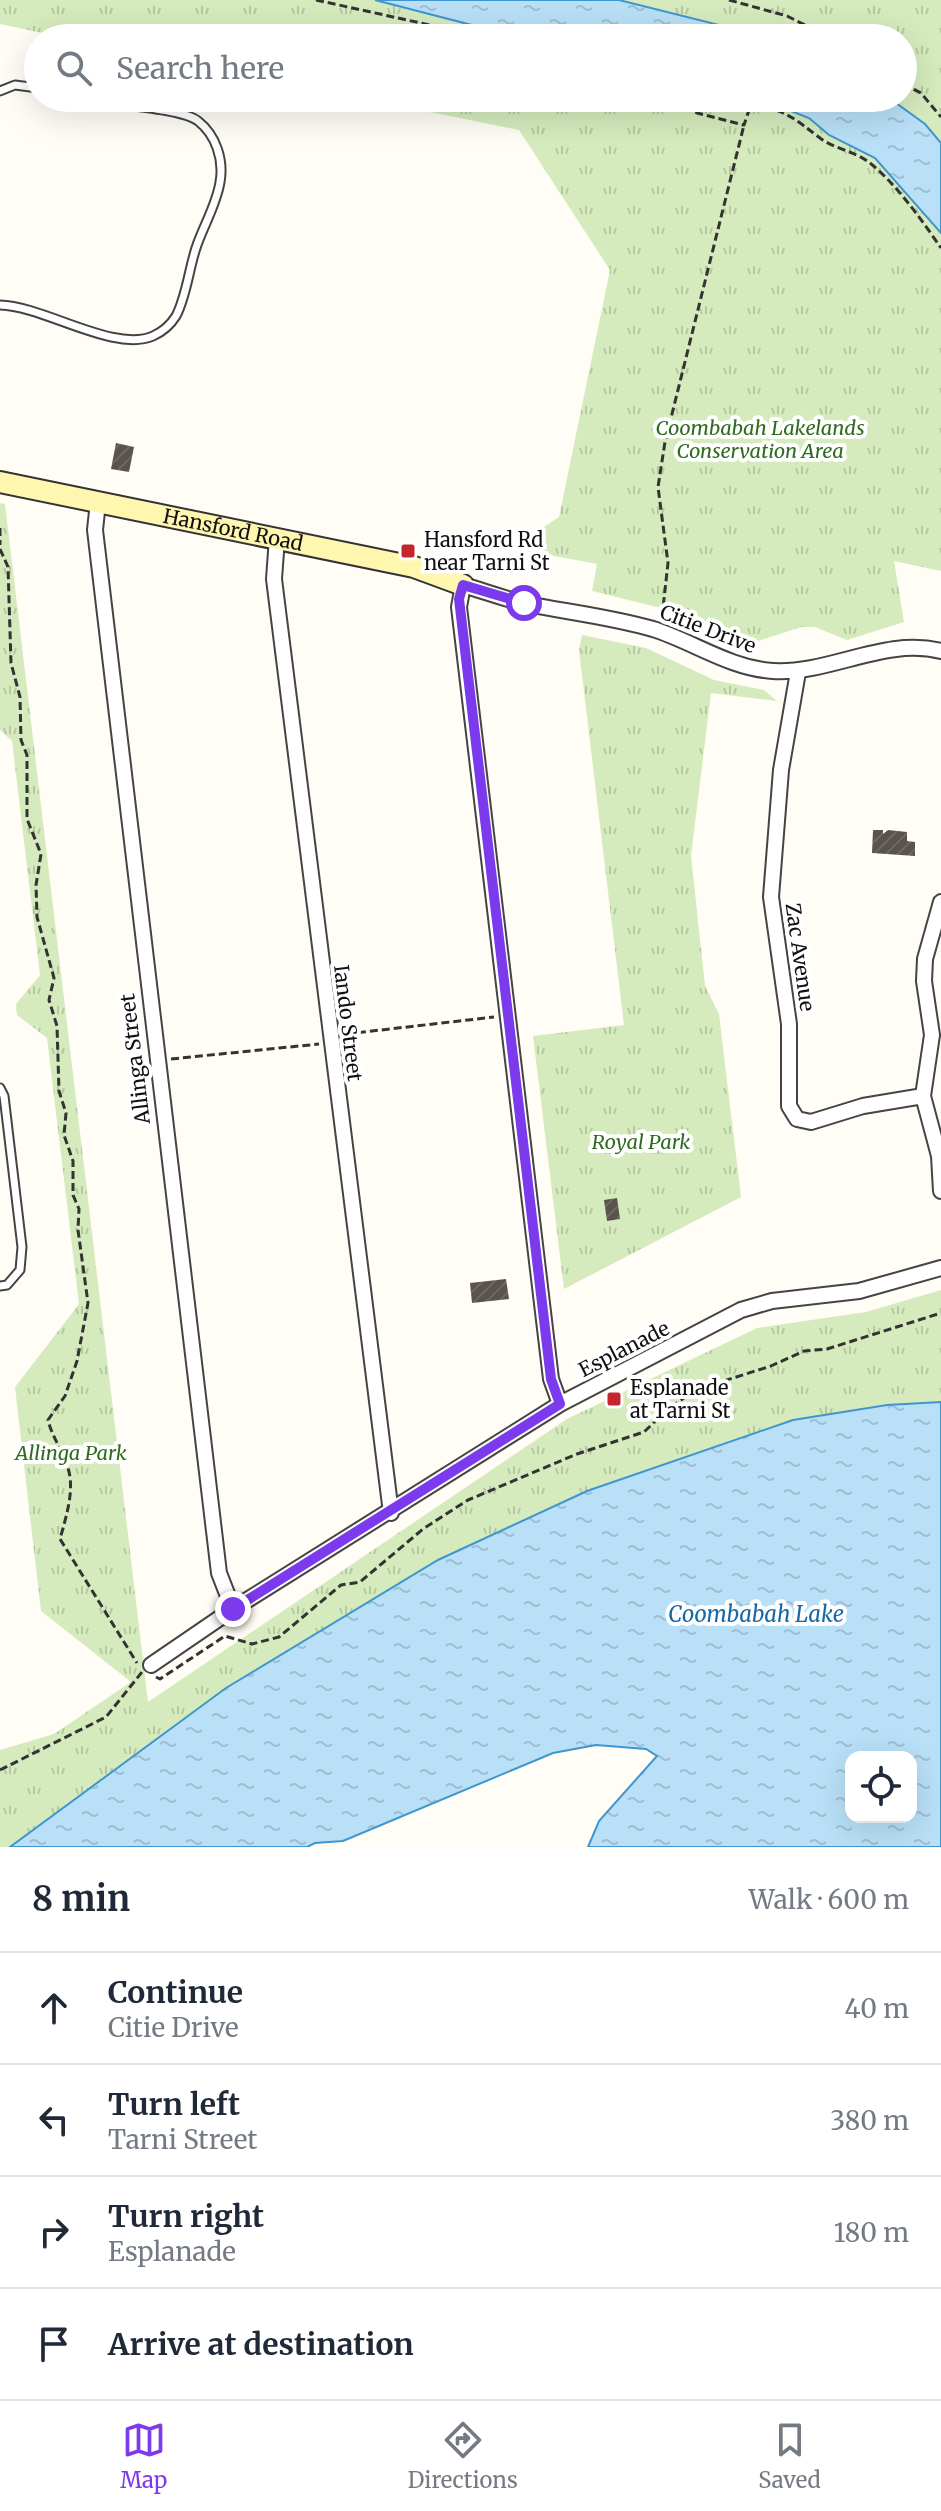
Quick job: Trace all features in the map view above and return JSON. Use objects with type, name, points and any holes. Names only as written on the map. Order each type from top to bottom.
[{"type":"street","name":"Hansford Road","points":[[0,482],[414,567],[463,585]]},
{"type":"street","name":"Allinga Street","points":[[98,502],[95,530],[155,1061],[219,1573],[233,1609]]},
{"type":"street","name":"Iando Street","points":[[277,538],[274,579],[391,1513]]},
{"type":"street","name":"Citie Drive","points":[[463,585],[511,600],[649,628],[741,666],[798,672],[890,649],[914,647],[941,651]]},
{"type":"street","points":[[463,585],[459,607],[551,1379],[560,1404]]},
{"type":"street","name":"Zac Avenue","points":[[798,672],[781,770],[771,897],[789,1024],[789,1106],[797,1119],[811,1122],[863,1106],[923,1096]]},
{"type":"street","points":[[941,902],[924,968],[936,1035],[923,1096],[939,1156],[941,1191]]},
{"type":"street","name":"Esplanade","points":[[147,1668],[233,1609],[391,1513],[560,1404],[756,1304],[859,1291],[941,1268]]},
{"type":"lane","points":[[0,91],[15,85],[24,86]]},
{"type":"lane","points":[[0,305],[23,305],[77,329],[129,338],[151,337],[176,315],[220,184],[218,150],[204,127],[183,114],[166,112]]},
{"type":"lane","points":[[0,1088],[4,1096],[22,1247],[20,1270],[7,1285],[0,1286]]},
{"type":"lane","points":[[0,1177],[12,1177]]},
{"type":"path","points":[[316,0],[425,24]]},
{"type":"path","points":[[729,0],[787,16],[803,24]]},
{"type":"path","points":[[917,91],[941,117]]},
{"type":"path","points":[[696,112],[744,125]]},
{"type":"path","points":[[662,617],[668,563],[658,487],[665,442],[748,112]]},
{"type":"path","points":[[780,112],[802,121],[822,140],[869,162],[924,222],[941,248]]},
{"type":"path","points":[[0,528],[0,547],[8,567],[11,663],[20,697],[21,740],[27,755],[27,819],[41,854],[36,885],[37,917],[54,978],[49,1000],[57,1026],[59,1091],[66,1113],[64,1135],[73,1161],[73,1195],[79,1209],[78,1230],[88,1303],[77,1361],[65,1396],[48,1420],[54,1443],[68,1469],[70,1502],[60,1539],[73,1564],[147,1668],[160,1679],[225,1636],[252,1644],[279,1637],[341,1585],[360,1582],[423,1529],[468,1500],[577,1454],[644,1432],[695,1390],[771,1366],[804,1351],[827,1349],[941,1313]]},
{"type":"path","points":[[155,1061],[509,1015]]},
{"type":"path","points":[[0,1770],[106,1717],[147,1668]]},
{"type":"green space","name":"Coombabah Lakelands Conservation Area","points":[[0,0],[941,0],[941,571],[894,561],[904,622],[847,640],[815,627],[801,627],[755,642],[734,640],[673,611],[592,591],[597,564],[528,551],[520,543],[559,517],[610,270],[519,130],[430,112],[917,112],[917,24],[24,24],[24,29],[0,24]]},
{"type":"green space","name":"Allinga Park","points":[[0,503],[5,504],[148,1702],[567,1419],[757,1328],[866,1312],[941,1290],[941,1402],[887,1405],[793,1420],[587,1491],[438,1560],[226,1688],[10,1847],[0,1847],[0,1750],[54,1734],[131,1682],[41,1611],[15,1387],[79,1304],[47,1038],[17,1015],[16,1004],[40,975],[12,741],[0,730]]},
{"type":"green space","name":"Royal Park","points":[[582,635],[646,648],[714,680],[764,690],[777,701],[711,693],[691,856],[705,986],[719,1014],[741,1197],[564,1289],[533,1036],[624,1025],[579,650]]},
{"type":"water","points":[[375,0],[619,0],[715,24],[468,24]]},
{"type":"water","points":[[794,112],[908,112],[925,124],[941,143],[941,233],[875,158],[829,135],[809,118]]},
{"type":"water","name":"Coombabah Lake","points":[[941,1402],[941,1847],[588,1847],[599,1821],[657,1756],[646,1749],[596,1745],[553,1753],[343,1841],[315,1843],[307,1847],[10,1847],[226,1688],[438,1560],[587,1491],[793,1420],[887,1405]]},
{"type":"building","points":[[116,443],[134,447],[129,472],[111,469]]},
{"type":"building","points":[[873,830],[883,830],[883,834],[888,830],[907,832],[907,841],[915,842],[915,856],[872,853]]},
{"type":"building","points":[[617,1198],[620,1219],[607,1221],[604,1200]]},
{"type":"building","points":[[506,1279],[509,1299],[472,1303],[470,1283]]},
{"type":"place","name":"Hansford Rd near Tarni St","points":[[408,551]]},
{"type":"place","name":"Esplanade at Tarni St","points":[[614,1399]]},
{"type":"route","points":[[233,1609],[391,1513],[560,1404],[551,1379],[459,599],[463,585],[524,603]]}]
